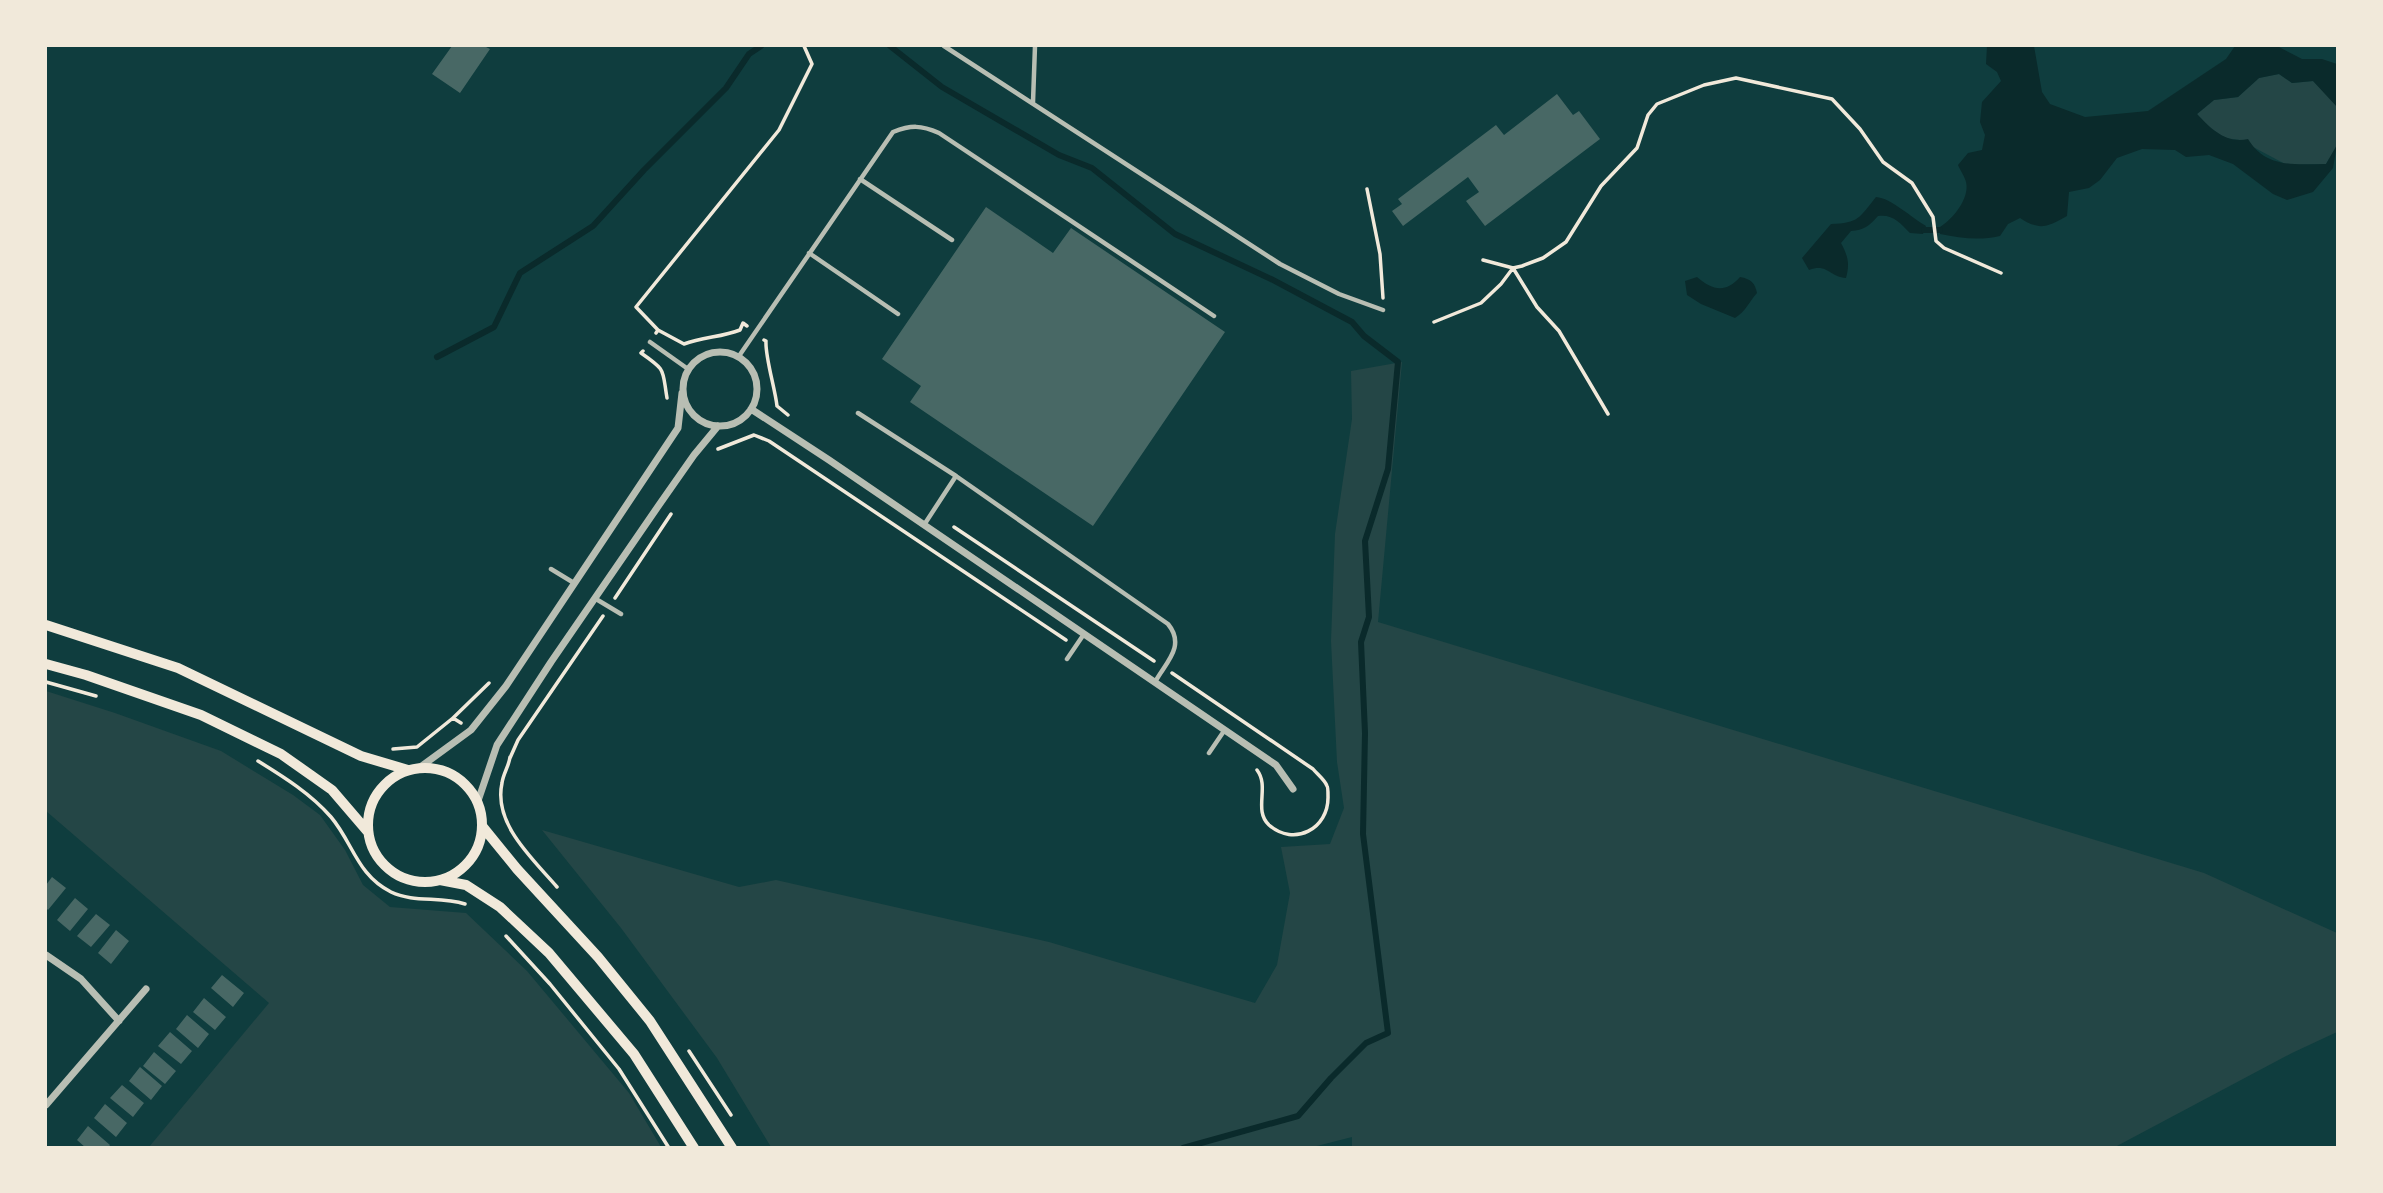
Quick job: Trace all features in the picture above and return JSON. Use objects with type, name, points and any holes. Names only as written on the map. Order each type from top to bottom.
[{"type":"main road","points":[[46,625],[177,668],[361,756],[414,769],[445,771],[457,777],[468,786],[478,801],[482,826],[476,851],[469,862],[456,873],[425,883],[393,873],[372,847],[368,832],[370,806],[376,794],[396,775],[414,769]]},
{"type":"main road","points":[[46,664],[201,715],[281,754],[332,790],[368,832]]},
{"type":"main road","points":[[482,826],[517,869],[598,957],[650,1021],[732,1147]]},
{"type":"main road","points":[[440,880],[466,885],[500,907],[549,953],[634,1054],[694,1147]]},
{"type":"street","points":[[414,769],[471,730],[506,686],[678,428],[683,381],[695,360],[717,351],[739,356],[755,374],[756,398],[751,410],[737,422],[718,426],[705,423],[694,416],[686,406],[682,393]]},
{"type":"street","points":[[751,410],[924,524],[1276,765],[1293,789]]},
{"type":"street","points":[[478,801],[497,745],[694,455],[718,426]]},
{"type":"street","points":[[46,956],[81,979],[119,1021]]},
{"type":"street","points":[[46,1105],[146,989]]},
{"type":"lane","points":[[944,46],[1280,264],[1339,294],[1383,310]]},
{"type":"lane","points":[[1033,103],[1035,46]]},
{"type":"lane","points":[[739,356],[893,132],[909,125],[923,126],[939,133],[1214,316]]},
{"type":"lane","points":[[860,178],[951,240]]},
{"type":"lane","points":[[809,253],[898,314]]},
{"type":"lane","points":[[650,342],[688,369]]},
{"type":"lane","points":[[858,413],[956,477],[1168,624],[1177,641],[1172,656],[1155,682]]},
{"type":"lane","points":[[924,524],[956,477]]},
{"type":"lane","points":[[551,569],[575,583]]},
{"type":"lane","points":[[595,598],[621,614]]},
{"type":"lane","points":[[1067,660],[1084,634]]},
{"type":"lane","points":[[1209,753],[1225,730]]},
{"type":"path","points":[[792,419],[777,406],[765,351],[766,341],[743,323],[740,330],[726,335],[713,335],[684,344],[658,330],[636,307],[779,130],[812,64],[804,46]]},
{"type":"path","points":[[1483,260],[1513,268],[1543,258],[1566,242],[1601,186],[1637,148],[1648,115],[1657,104],[1704,85],[1737,79],[1832,99],[1860,128],[1882,162],[1912,183],[1933,217],[1936,241],[1944,248],[2001,273]]},
{"type":"path","points":[[1367,189],[1380,254],[1383,310]]},
{"type":"path","points":[[1434,323],[1481,303],[1513,268]]},
{"type":"path","points":[[1513,268],[1537,307],[1559,331],[1608,414]]},
{"type":"path","points":[[658,330],[642,353],[660,366],[666,376],[667,399]]},
{"type":"path","points":[[711,455],[722,446],[754,435],[769,441],[1076,647]]},
{"type":"path","points":[[559,891],[508,826],[501,785],[518,740],[673,511]]},
{"type":"path","points":[[932,513],[1313,769],[1327,786],[1328,807],[1322,822],[1301,835],[1282,834],[1267,823],[1261,811],[1263,777],[1254,765]]},
{"type":"path","points":[[46,682],[107,699]]},
{"type":"path","points":[[389,750],[416,747],[453,718],[490,682]]},
{"type":"path","points":[[453,718],[471,730]]},
{"type":"path","points":[[497,745],[510,758]]},
{"type":"path","points":[[255,759],[296,785],[332,818],[366,874],[390,891],[409,898],[448,898],[468,905]]},
{"type":"path","points":[[501,930],[550,984],[619,1069],[668,1147]]},
{"type":"path","points":[[687,1047],[736,1125]]},
{"type":"shaded area","points":[[1987,46],[2034,46],[2042,92],[2050,104],[2085,117],[2148,111],[2226,59],[2235,46],[2277,46],[2302,59],[2322,59],[2337,64],[2337,107],[2313,81],[2292,83],[2279,74],[2259,78],[2238,97],[2214,100],[2197,114],[2220,134],[2233,139],[2248,139],[2264,156],[2282,163],[2326,164],[2337,145],[2333,168],[2313,192],[2287,200],[2273,194],[2233,164],[2209,155],[2186,157],[2175,150],[2142,149],[2117,158],[2100,180],[2089,188],[2069,192],[2067,216],[2054,223],[2038,226],[2020,218],[2008,224],[2000,236],[1962,238],[1940,234],[1940,227],[1955,213],[1967,188],[1958,165],[1968,153],[1982,150],[1985,135],[1980,122],[1982,102],[2001,81],[1997,72],[1986,64]]},
{"type":"shaded area","points":[[2279,74],[2292,83],[2313,81],[2337,104],[2337,145],[2326,164],[2287,165],[2240,140],[2225,138],[2197,114],[2214,100],[2238,97],[2259,78]]},
{"type":"shaded area","points":[[1876,197],[1895,205],[1926,226],[1923,234],[1910,233],[1892,218],[1878,216],[1866,227],[1851,231],[1841,243],[1848,260],[1846,278],[1825,269],[1809,270],[1802,258],[1831,224],[1858,218]]},
{"type":"shaded area","points":[[1697,277],[1708,285],[1719,288],[1730,286],[1740,277],[1744,278],[1752,282],[1757,293],[1735,318],[1687,295],[1685,281]]},
{"type":"shaded area","points":[[1402,362],[1378,622],[2204,873],[2337,933],[2337,1032],[2115,1147],[1352,1148],[1352,1137],[1309,1148],[771,1147],[717,1058],[621,928],[542,830],[739,887],[776,880],[1049,942],[1255,1003],[1277,965],[1290,893],[1281,847],[1330,844],[1344,808],[1337,762],[1331,641],[1335,534],[1352,419],[1351,371]]},
{"type":"shaded area","points":[[46,691],[221,751],[293,795],[320,815],[345,850],[363,885],[390,907],[466,913],[527,971],[629,1093],[661,1147],[149,1147],[269,1003],[46,811]]},
{"type":"building","points":[[452,46],[484,46],[490,49],[460,93],[432,74]]},
{"type":"building","points":[[1557,94],[1573,115],[1579,111],[1600,139],[1485,226],[1466,201],[1479,192],[1468,177],[1403,226],[1392,211],[1402,204],[1398,199],[1496,125],[1504,135]]},
{"type":"building","points":[[986,207],[1053,253],[1071,228],[1225,332],[1093,526],[910,402],[921,386],[882,359]]},
{"type":"building","points":[[52,877],[66,888],[48,910],[46,885]]},
{"type":"building","points":[[75,898],[88,909],[70,931],[57,920]]},
{"type":"building","points":[[96,914],[110,925],[91,947],[77,936]]},
{"type":"building","points":[[116,930],[129,941],[111,964],[98,953]]},
{"type":"building","points":[[222,975],[244,993],[233,1007],[211,988]]},
{"type":"building","points":[[204,998],[226,1017],[215,1030],[193,1012]]},
{"type":"building","points":[[187,1015],[209,1034],[198,1048],[176,1029]]},
{"type":"building","points":[[170,1032],[192,1051],[181,1064],[158,1046]]},
{"type":"building","points":[[154,1052],[176,1071],[165,1084],[143,1066]]},
{"type":"building","points":[[140,1067],[162,1086],[151,1100],[129,1081]]},
{"type":"building","points":[[122,1085],[144,1103],[133,1117],[110,1098]]},
{"type":"building","points":[[105,1104],[127,1123],[116,1137],[94,1118]]},
{"type":"building","points":[[88,1126],[110,1145],[108,1148],[86,1148],[77,1140]]},
{"type":"waterway","points":[[437,357],[494,327],[520,273],[593,226],[644,170],[726,88],[749,54],[761,46]]},
{"type":"waterway","points":[[890,46],[942,87],[1059,155],[1092,168],[1175,234],[1271,279],[1352,322],[1364,336],[1398,362],[1388,469],[1365,541],[1369,617],[1361,642],[1365,733],[1363,834],[1388,1033],[1366,1043],[1298,1116],[1183,1148]]},
{"type":"waterway","points":[[1924,230],[1940,230]]}]
